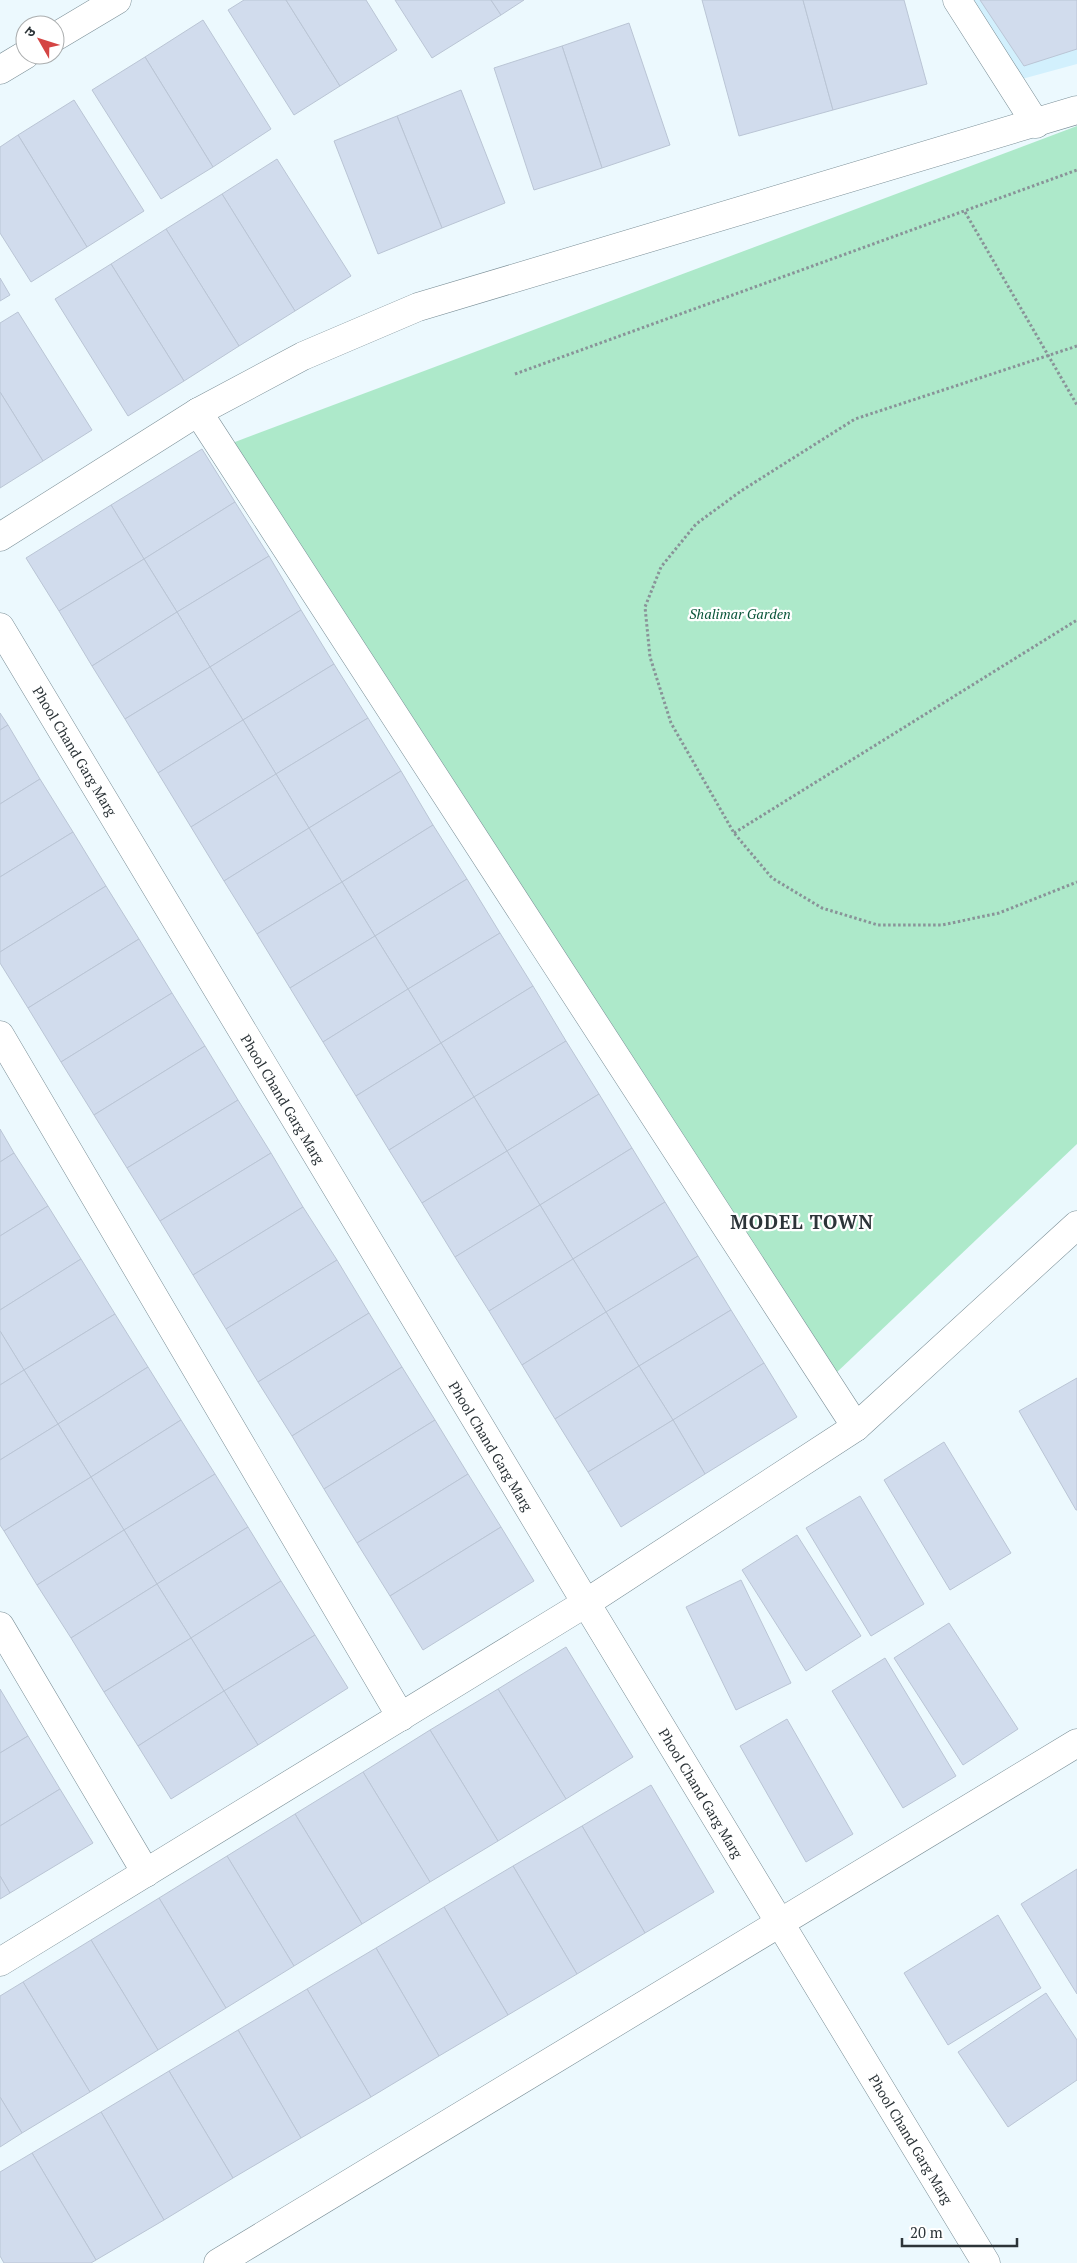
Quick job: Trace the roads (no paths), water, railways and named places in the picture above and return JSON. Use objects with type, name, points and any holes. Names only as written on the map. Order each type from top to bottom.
[{"type":"street","points":[[65,31],[117,0]]},
{"type":"street","points":[[957,0],[1036,124]]},
{"type":"street","points":[[0,70],[15,61]]},
{"type":"street","points":[[0,537],[198,412],[303,356],[418,307],[1036,124],[1077,110]]},
{"type":"street","points":[[198,412],[856,1427]]},
{"type":"street","name":"Phool Chand Garg Marg","points":[[0,627],[586,1604],[986,2263]]},
{"type":"street","points":[[0,1035],[401,1717]]},
{"type":"street","points":[[0,1962],[586,1604],[856,1427],[1077,1225]]},
{"type":"street","points":[[0,1626],[146,1873]]},
{"type":"street","points":[[218,2263],[1077,1743]]},
{"type":"district","name":"MODEL TOWN","points":[[802,1221]]},
{"type":"park label","name":"Shalimar Garden","points":[[740,613]]}]
